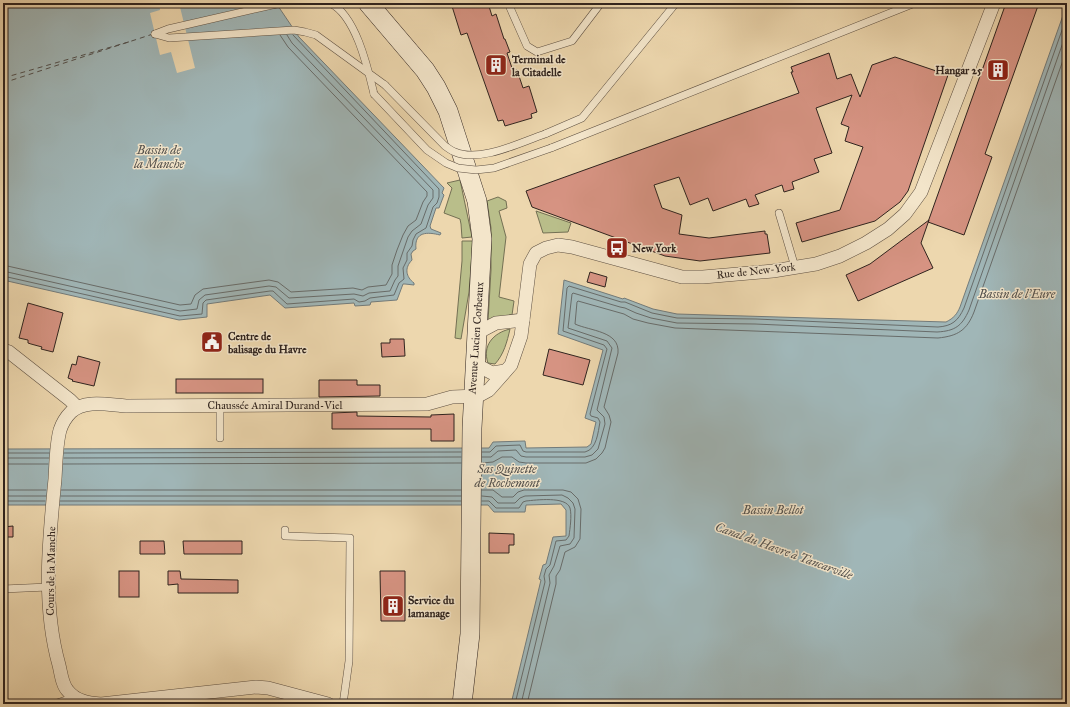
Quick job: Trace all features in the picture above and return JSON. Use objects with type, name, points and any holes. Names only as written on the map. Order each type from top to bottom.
[{"type":"main road","name":"Avenue Lucien Corbeaux","points":[[368,3],[425,70],[436,87],[448,111],[477,201],[482,239],[471,445],[470,634],[462,704]]},
{"type":"street","name":"Rue de New-York","points":[[473,396],[478,396],[489,390],[511,365],[521,336],[530,264],[536,253],[546,248],[558,245],[572,247],[682,277],[711,277],[773,271],[816,264],[840,256],[888,229],[906,214],[921,192],[994,3]]},
{"type":"street","points":[[477,333],[496,323],[523,320]]},
{"type":"street","points":[[3,350],[9,352],[34,371],[77,407]]},
{"type":"street","points":[[475,364],[492,373],[505,371]]},
{"type":"street","name":"Chaussée Amiral Durand-Viel","points":[[77,407],[90,404],[126,406],[427,404],[452,397],[473,396]]},
{"type":"street","name":"Cours de la Manche","points":[[75,697],[67,690],[61,676],[53,646],[48,587],[52,511],[60,431],[66,418],[77,407]]},
{"type":"street","points":[[75,697],[88,703],[101,704],[268,688],[328,704]]},
{"type":"lane","points":[[281,3],[168,29],[155,34],[169,38],[294,30],[316,36],[385,85],[445,146],[456,153],[471,155],[493,153],[582,118],[676,3]]},
{"type":"lane","points":[[330,3],[346,17],[357,37],[369,73],[374,94],[427,150],[446,163],[458,168],[476,170],[494,168],[551,148],[914,3]]},
{"type":"lane","points":[[508,3],[527,46],[537,52],[572,41],[601,3]]},
{"type":"lane","points":[[779,212],[795,267]]},
{"type":"lane","points":[[220,405],[220,438]]},
{"type":"lane","points":[[285,530],[285,536],[350,538],[350,661],[343,704]]},
{"type":"lane","points":[[3,589],[48,587]]},
{"type":"lane","points":[[54,704],[75,697]]},
{"type":"green space","points":[[460,180],[472,237],[462,238],[460,219],[444,213],[452,188],[447,183]]},
{"type":"green space","points":[[498,197],[506,201],[507,208],[499,211],[506,237],[499,297],[514,301],[512,315],[495,318],[488,322],[491,270],[491,228],[487,201]]},
{"type":"green space","points":[[536,211],[571,223],[568,232],[543,233]]},
{"type":"green space","points":[[462,241],[473,241],[469,292],[461,339],[455,338],[462,261]]},
{"type":"green space","points":[[510,329],[501,356],[495,364],[488,363],[487,351],[490,341],[504,331]]},
{"type":"water","name":"Bassin de la Manche","points":[[3,3],[276,3],[299,37],[444,188],[442,193],[444,195],[439,208],[436,208],[430,226],[431,229],[441,233],[440,235],[431,233],[423,234],[417,239],[416,249],[411,254],[412,260],[409,263],[407,272],[414,285],[403,284],[397,300],[371,302],[370,305],[355,306],[354,303],[285,308],[270,295],[207,304],[207,317],[179,320],[3,280]]},
{"type":"water","name":"Bassin Bellot","points":[[1067,4],[1067,704],[511,704],[541,580],[539,579],[543,565],[546,564],[553,537],[566,536],[566,510],[561,504],[526,505],[525,512],[494,512],[488,505],[3,505],[3,449],[489,448],[493,442],[525,441],[526,448],[587,447],[591,444],[596,422],[585,418],[603,350],[558,334],[564,280],[623,299],[624,298],[653,309],[677,314],[946,322],[955,316],[960,307]]},
{"type":"pier","points":[[159,3],[179,3],[195,68],[177,73],[171,52],[160,55],[150,13],[160,10]]},
{"type":"building","name":"Terminal de la Citadelle","points":[[451,3],[488,3],[492,16],[496,14],[510,52],[507,53],[513,71],[517,70],[523,88],[529,86],[537,112],[531,114],[532,118],[505,126],[503,120],[498,121],[467,33],[461,35]]},
{"type":"building","points":[[1006,3],[1039,3],[985,154],[992,157],[964,235],[928,222]]},
{"type":"building","points":[[829,53],[837,79],[851,74],[860,97],[872,65],[895,57],[948,75],[908,191],[900,202],[875,221],[802,242],[796,223],[840,210],[863,147],[845,141],[849,127],[841,124],[852,95],[816,108],[832,153],[814,159],[819,172],[792,182],[794,189],[784,192],[782,185],[755,195],[759,204],[749,207],[746,199],[713,211],[708,198],[690,205],[679,177],[654,185],[662,208],[682,215],[679,234],[709,238],[765,231],[765,234],[767,234],[770,253],[700,261],[665,256],[532,207],[526,191],[799,93],[791,72],[793,72],[791,67]]},
{"type":"building","points":[[929,220],[921,243],[933,268],[858,301],[846,275],[870,264]]},
{"type":"building","points":[[590,272],[607,277],[605,287],[587,282]]},
{"type":"building","points":[[28,303],[63,313],[53,352],[41,349],[42,347],[28,343],[28,340],[19,338]]},
{"type":"building","points":[[390,339],[404,339],[405,356],[382,357],[381,343],[390,343]]},
{"type":"building","points":[[549,349],[590,360],[583,385],[543,375]]},
{"type":"building","points":[[78,356],[100,362],[94,386],[72,381],[73,380],[68,378],[72,364],[76,365]]},
{"type":"building","points":[[176,379],[263,379],[263,393],[176,393]]},
{"type":"building","points":[[319,380],[357,380],[357,385],[380,385],[380,396],[319,397]]},
{"type":"building","points":[[357,412],[357,416],[431,417],[431,415],[454,414],[454,441],[431,441],[431,429],[332,429],[332,413]]},
{"type":"building","points":[[13,526],[13,537],[3,537],[3,527]]},
{"type":"building","points":[[489,533],[514,534],[514,545],[509,545],[509,553],[489,553]]},
{"type":"building","points":[[140,541],[164,541],[165,554],[140,554]]},
{"type":"building","points":[[183,541],[242,541],[242,554],[184,554]]},
{"type":"building","points":[[119,571],[139,571],[139,597],[119,597]]},
{"type":"building","points":[[168,571],[180,571],[181,579],[238,580],[238,593],[178,593],[178,584],[168,585]]},
{"type":"building","name":"Service du lamanage","points":[[380,571],[405,571],[405,621],[381,621]]},
{"type":"ferry route","points":[[3,83],[153,34]]},
{"type":"ferry route","points":[[3,78],[132,41]]},
{"type":"place","name":"Terminal de la Citadelle","points":[[496,65]]},
{"type":"place","name":"Hangar 25","points":[[998,70]]},
{"type":"place","name":"New York","points":[[617,248]]},
{"type":"place","name":"Centre de balisage du Havre","points":[[212,342]]},
{"type":"place","name":"Service du lamanage","points":[[393,606]]},
{"type":"water label","name":"Bassin de l'Eure","points":[[1017,294]]},
{"type":"water label","name":"Sas Quinette de Rochemont","points":[[507,476]]},
{"type":"water label","name":"Canal du Havre à Tancarville","points":[[784,551]]}]
